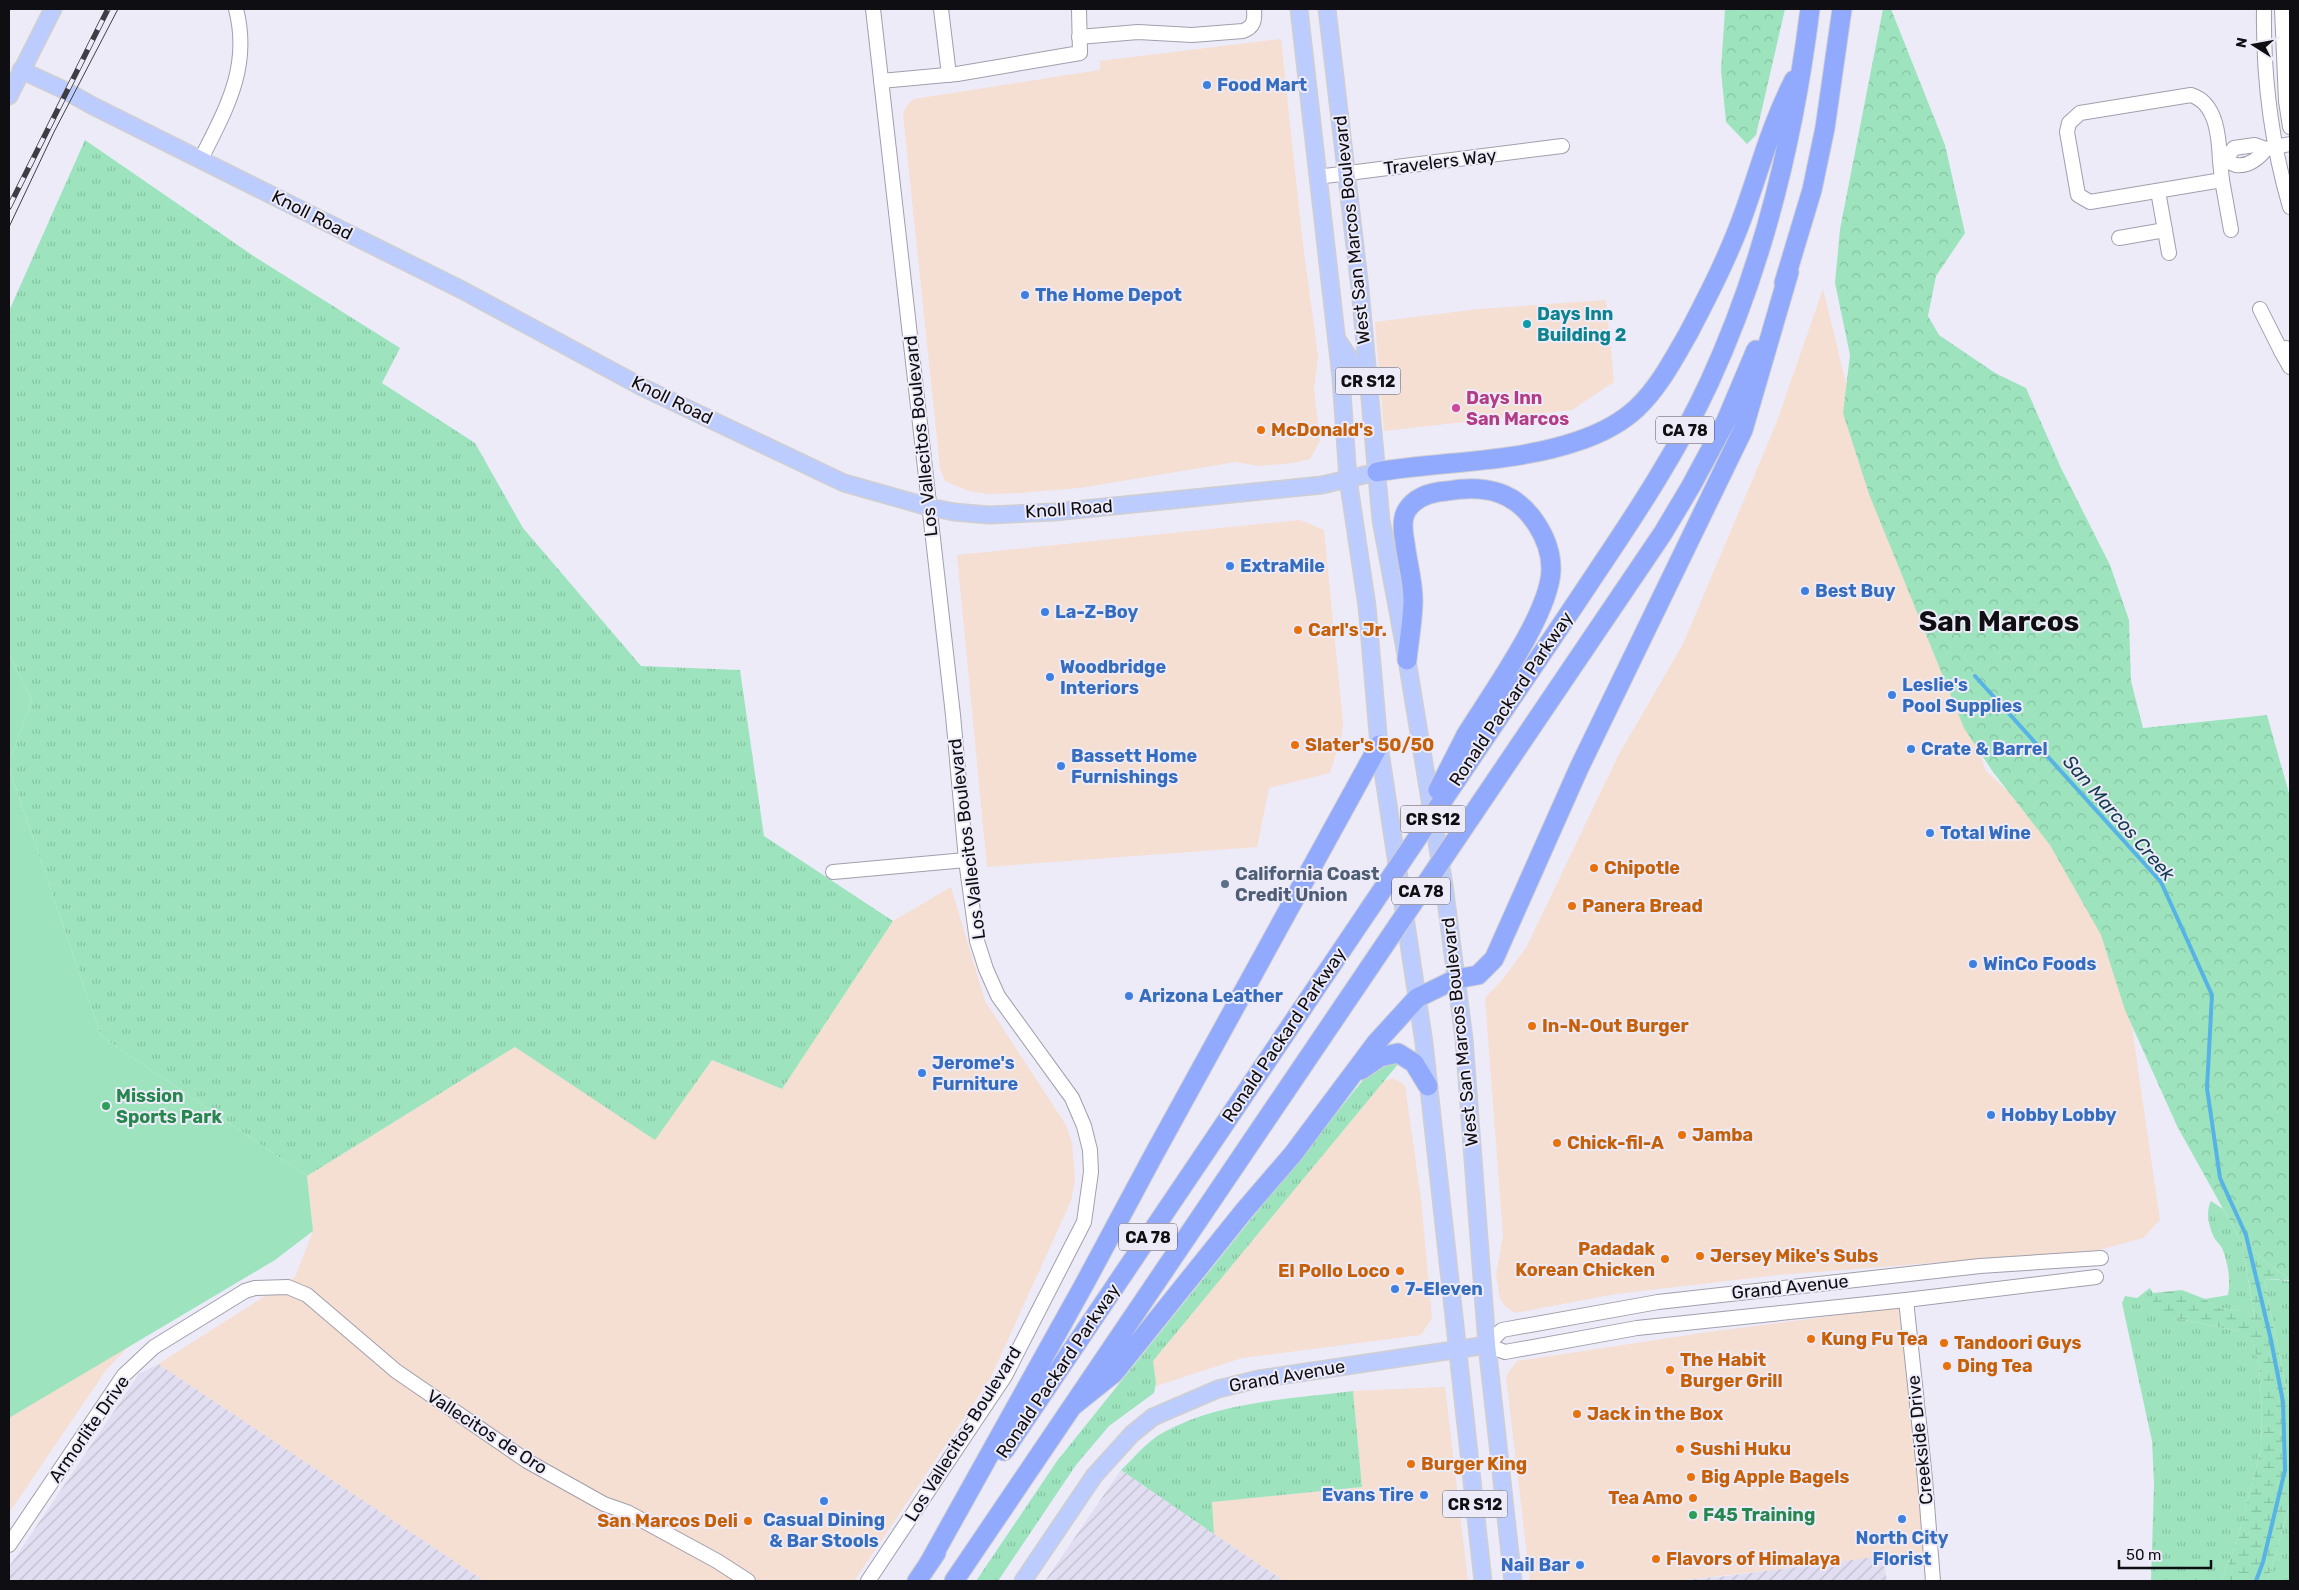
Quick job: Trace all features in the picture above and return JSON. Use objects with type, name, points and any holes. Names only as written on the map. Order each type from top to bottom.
[{"type":"highway","name":"Ronald Packard Parkway","points":[[917,1581],[1636,514],[1669,459],[1708,385],[1740,310],[1769,221],[1783,169],[1804,60],[1810,9]]},
{"type":"highway","name":"Ronald Packard Parkway","points":[[954,1581],[1663,533],[1691,486],[1726,422],[1789,272],[1812,190],[1825,128],[1842,9]]},
{"type":"highway","points":[[1377,472],[1539,452],[1577,441],[1608,429],[1636,409],[1656,388],[1701,310],[1726,257],[1744,212],[1777,114],[1804,60]]},
{"type":"highway","points":[[1074,1405],[1114,1373],[1244,1211],[1293,1154],[1348,1079],[1417,998],[1456,979],[1478,975],[1494,959],[1509,929],[1579,768],[1744,430],[1789,272]]},
{"type":"highway","points":[[1408,660],[1413,599],[1403,529],[1406,511],[1425,494],[1441,491],[1470,488],[1502,494],[1532,518],[1543,533],[1549,550],[1551,571],[1540,609],[1506,671],[1466,735],[1408,852]]},
{"type":"highway","points":[[929,1564],[1379,745]]},
{"type":"highway","points":[[1348,1079],[1380,1057],[1398,1053],[1414,1063],[1428,1086]]},
{"type":"main road","points":[[9,96],[54,9]]},
{"type":"main road","name":"West San Marcos Boulevard","points":[[1298,9],[1336,338],[1348,479],[1367,606],[1379,745],[1417,998],[1484,1581]]},
{"type":"main road","name":"West San Marcos Boulevard","points":[[1328,9],[1345,174],[1360,289],[1381,520],[1408,660],[1444,885],[1464,1038],[1487,1345],[1513,1581]]},
{"type":"main road","name":"Knoll Road","points":[[21,70],[462,290],[642,386],[844,483],[929,507],[954,512],[989,514],[1054,512],[1322,485],[1377,472]]},
{"type":"main road","points":[[1336,338],[1351,362],[1353,378],[1357,384],[1369,388]]},
{"type":"main road","name":"Grand Avenue","points":[[1023,1581],[1094,1476],[1132,1434],[1153,1417],[1218,1389],[1259,1378],[1487,1345]]},
{"type":"street","points":[[201,159],[229,104],[237,80],[241,46],[236,9]]},
{"type":"street","name":"Los Vallecitos Boulevard","points":[[868,1581],[1004,1376],[1084,1222],[1091,1172],[1090,1150],[1084,1126],[1072,1098],[1050,1066],[1023,1033],[994,987],[977,941],[966,860],[953,715],[873,9]]},
{"type":"street","points":[[941,9],[949,75]]},
{"type":"street","points":[[881,81],[949,75],[1080,53],[1079,9]]},
{"type":"street","points":[[1079,37],[1138,32],[1192,35],[1243,31],[1254,22],[1254,9]]},
{"type":"street","points":[[2264,9],[2263,50],[2271,148],[2290,207]]},
{"type":"street","points":[[2282,9],[2286,101],[2290,126]]},
{"type":"street","points":[[2222,180],[2090,202],[2078,195],[2067,142],[2066,132],[2069,123],[2080,113],[2191,95],[2199,97],[2207,104],[2218,136],[2223,160],[2222,180],[2232,230]]},
{"type":"street","points":[[2223,160],[2237,165],[2258,160],[2271,148],[2290,144]]},
{"type":"street","name":"Travelers Way","points":[[1317,177],[1562,146]]},
{"type":"street","points":[[2158,191],[2169,253]]},
{"type":"street","points":[[2119,238],[2165,230]]},
{"type":"street","points":[[2260,309],[2287,347],[2290,368]]},
{"type":"street","points":[[833,872],[966,860]]},
{"type":"street","name":"Grand Avenue","points":[[2096,1277],[1906,1300],[1637,1328],[1505,1352],[1487,1345],[1502,1330],[1651,1303],[1904,1274],[2101,1258]]},
{"type":"street","name":"Vallecitos de Oro","points":[[237,1298],[245,1291],[255,1288],[288,1287],[307,1295],[396,1371],[527,1461],[604,1504],[627,1512],[709,1556],[748,1581]]},
{"type":"street","name":"Armorlite Drive","points":[[9,1545],[124,1374],[154,1347],[237,1298]]},
{"type":"street","name":"Creekside Drive","points":[[1906,1300],[1925,1480],[1933,1581]]},
{"type":"shaded area","points":[[1281,39],[1302,237],[1318,356],[1314,390],[1320,441],[1310,459],[1293,463],[1259,466],[1236,462],[1080,488],[1020,493],[988,494],[968,491],[945,481],[940,468],[903,114],[907,105],[914,99],[1100,70],[1100,61]]},
{"type":"shaded area","points":[[1823,289],[1856,424],[1942,646],[1986,771],[2036,818],[2119,938],[2160,1220],[2143,1238],[2099,1250],[1778,1275],[1616,1294],[1515,1313],[1506,1307],[1500,1299],[1496,1275],[1503,1235],[1485,998],[1502,980],[1526,948],[1618,756],[1683,644],[1776,424]]},
{"type":"shaded area","points":[[1606,300],[1614,382],[1572,410],[1384,431],[1375,322],[1479,309]]},
{"type":"shaded area","points":[[1300,520],[1324,530],[1343,723],[1341,738],[1330,773],[1269,788],[1257,847],[987,867],[957,555]]},
{"type":"shaded area","points":[[951,887],[985,1001],[1066,1125],[1072,1142],[1075,1179],[1071,1201],[990,1379],[854,1581],[484,1581],[158,1364],[295,1277],[313,1231],[307,1176],[515,1047],[655,1139],[712,1060],[782,1089],[893,921]]},
{"type":"shaded area","points":[[1393,1078],[1405,1085],[1421,1199],[1432,1318],[1421,1335],[1242,1358],[1156,1386],[1153,1361],[1384,1081]]},
{"type":"shaded area","points":[[1899,1307],[1926,1552],[1676,1581],[1530,1581],[1506,1376],[1517,1361],[1702,1333]]},
{"type":"shaded area","points":[[129,1346],[106,1370],[9,1513],[9,1418]]},
{"type":"shaded area","points":[[158,1364],[484,1581],[9,1581],[9,1567],[139,1374]]},
{"type":"shaded area","points":[[1445,1387],[1468,1581],[1284,1581],[1214,1534],[1212,1502],[1362,1487],[1353,1391]]},
{"type":"shaded area","points":[[1121,1470],[1214,1534],[1284,1581],[1045,1581]]},
{"type":"shaded area","points":[[1883,1556],[1887,1581],[1676,1581],[1727,1576]]},
{"type":"green space","points":[[1725,9],[1785,9],[1756,135],[1747,144],[1726,122],[1721,70]]},
{"type":"green space","points":[[1883,9],[1891,9],[1945,145],[1965,233],[1936,276],[1928,316],[1939,335],[1995,373],[2026,388],[2061,468],[2110,565],[2129,620],[2131,681],[2143,728],[2267,715],[2290,797],[2290,1280],[2242,1243],[2177,1126],[2125,1010],[2101,935],[2050,845],[1993,772],[1964,728],[1869,494],[1843,413],[1850,355],[1835,283],[1840,229]]},
{"type":"green space","points":[[85,140],[255,257],[400,348],[382,383],[475,443],[523,528],[641,666],[740,670],[764,836],[893,921],[782,1089],[712,1060],[655,1140],[515,1047],[307,1176],[101,1036],[9,768],[9,761],[32,701],[9,654],[9,311]]},
{"type":"green space","points":[[9,654],[32,701],[9,761]]},
{"type":"green space","name":"Mission Sports Park","points":[[9,768],[101,1036],[307,1176],[313,1231],[275,1260],[9,1418]]},
{"type":"green space","points":[[1380,1063],[1399,1063],[1153,1361],[1156,1383],[1154,1393],[1109,1426],[1076,1465],[998,1581],[976,1581],[1057,1461],[1363,1080]]},
{"type":"green space","points":[[2211,1201],[2223,1209],[2242,1243],[2255,1320],[2241,1311],[2216,1307],[2205,1299],[2228,1295],[2229,1289],[2226,1260],[2222,1248],[2211,1230],[2208,1210]]},
{"type":"green space","points":[[2242,1243],[2290,1280],[2264,1279],[2290,1407],[2290,1503],[2268,1581],[2221,1581],[2236,1545],[2261,1449],[2262,1410],[2259,1365],[2252,1340],[2238,1331],[2175,1318],[2165,1324],[2153,1307],[2153,1293],[2182,1290],[2205,1299],[2216,1307],[2241,1311],[2255,1319]]},
{"type":"green space","points":[[2264,1279],[2290,1281],[2290,1407]]},
{"type":"green space","points":[[2150,1288],[2153,1293],[2153,1307],[2165,1323],[2175,1318],[2238,1331],[2252,1339],[2259,1365],[2262,1410],[2261,1449],[2236,1545],[2221,1581],[2151,1581],[2154,1483],[2152,1441],[2122,1303],[2125,1296],[2137,1298]]},
{"type":"green space","points":[[1353,1391],[1362,1487],[1212,1502],[1214,1534],[1121,1470],[1158,1435],[1209,1414],[1281,1399]]},
{"type":"green space","points":[[2290,1503],[2290,1581],[2268,1581]]},
{"type":"waterway","name":"San Marcos Creek","points":[[1975,676],[2161,882],[2212,995],[2207,1088],[2220,1178],[2246,1235],[2271,1340],[2283,1402],[2285,1470],[2263,1562],[2256,1581]]},
{"type":"tram line","points":[[9,227],[54,132],[118,9]]},
{"type":"railway","points":[[9,207],[108,9]]},
{"type":"place","name":"Food Mart","points":[[1207,85]]},
{"type":"place","name":"The Home Depot","points":[[1025,295]]},
{"type":"place","name":"Days Inn Building 2","points":[[1527,324]]},
{"type":"place","name":"Days Inn San Marcos","points":[[1456,408]]},
{"type":"place","name":"McDonald's","points":[[1261,430]]},
{"type":"place","name":"ExtraMile","points":[[1230,566]]},
{"type":"place","name":"Best Buy","points":[[1805,591]]},
{"type":"place","name":"La-Z-Boy","points":[[1045,612]]},
{"type":"place","name":"Carl's Jr.","points":[[1298,630]]},
{"type":"place","name":"Woodbridge Interiors","points":[[1050,677]]},
{"type":"place","name":"Leslie's Pool Supplies","points":[[1892,695]]},
{"type":"place","name":"Slater's 50/50","points":[[1295,745]]},
{"type":"place","name":"Crate & Barrel","points":[[1911,749]]},
{"type":"place","name":"Bassett Home Furnishings","points":[[1061,766]]},
{"type":"place","name":"Total Wine","points":[[1930,833]]},
{"type":"place","name":"Chipotle","points":[[1594,868]]},
{"type":"place","name":"California Coast Credit Union","points":[[1225,884]]},
{"type":"place","name":"Panera Bread","points":[[1572,906]]},
{"type":"place","name":"WinCo Foods","points":[[1973,964]]},
{"type":"place","name":"Arizona Leather","points":[[1129,996]]},
{"type":"place","name":"In-N-Out Burger","points":[[1532,1026]]},
{"type":"place","name":"Jerome's Furniture","points":[[922,1073]]},
{"type":"place","name":"Mission Sports Park","points":[[106,1106]]},
{"type":"place","name":"Hobby Lobby","points":[[1991,1115]]},
{"type":"place","name":"Jamba","points":[[1682,1135]]},
{"type":"place","name":"Chick-fil-A","points":[[1557,1143]]},
{"type":"place","name":"Jersey Mike's Subs","points":[[1700,1256]]},
{"type":"place","name":"Padadak Korean Chicken","points":[[1665,1259]]},
{"type":"place","name":"El Pollo Loco","points":[[1400,1271]]},
{"type":"place","name":"7-Eleven","points":[[1395,1289]]},
{"type":"place","name":"Kung Fu Tea","points":[[1811,1339]]},
{"type":"place","name":"Tandoori Guys","points":[[1944,1343]]},
{"type":"place","name":"Ding Tea","points":[[1947,1366]]},
{"type":"place","name":"The Habit Burger Grill","points":[[1670,1370]]},
{"type":"place","name":"Jack in the Box","points":[[1577,1414]]},
{"type":"place","name":"Sushi Huku","points":[[1680,1449]]},
{"type":"place","name":"Burger King","points":[[1411,1464]]},
{"type":"place","name":"Big Apple Bagels","points":[[1691,1477]]},
{"type":"place","name":"Evans Tire","points":[[1424,1495]]},
{"type":"place","name":"Tea Amo","points":[[1693,1498]]},
{"type":"place","name":"Casual Dining & Bar Stools","points":[[824,1501]]},
{"type":"place","name":"F45 Training","points":[[1693,1515]]},
{"type":"place","name":"North City Florist","points":[[1902,1519]]},
{"type":"place","name":"San Marcos Deli","points":[[748,1521]]},
{"type":"place","name":"Flavors of Himalaya","points":[[1656,1559]]},
{"type":"place","name":"Nail Bar","points":[[1580,1565]]},
{"type":"district","name":"San Marcos","points":[[1999,621]]}]
